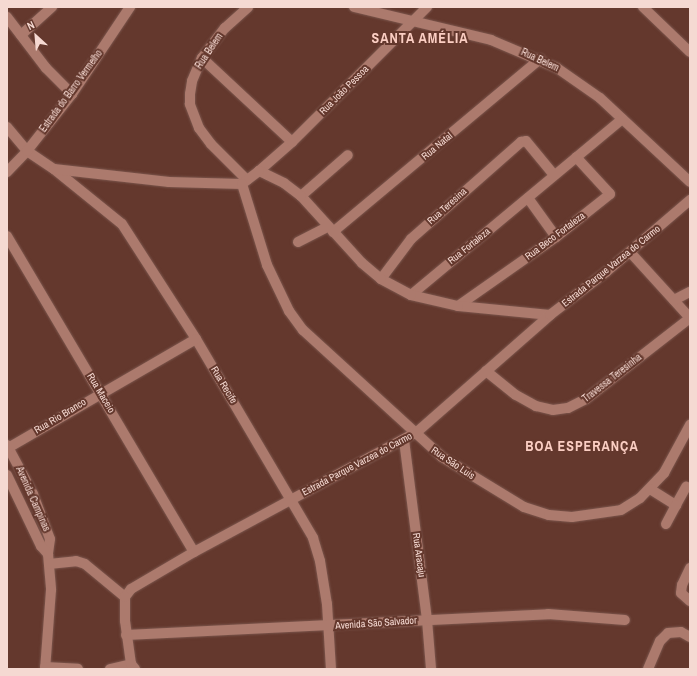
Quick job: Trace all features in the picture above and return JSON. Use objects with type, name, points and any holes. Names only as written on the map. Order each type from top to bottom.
[{"type":"street","points":[[21,35],[52,7]]},
{"type":"street","name":"Estrada do Barro Vermelho","points":[[7,172],[27,151],[72,94],[130,7]]},
{"type":"street","name":"Rua Belem","points":[[245,182],[211,144],[193,114],[190,104],[192,81],[202,58],[225,28],[248,7]]},
{"type":"street","name":"Rua Belem","points":[[354,7],[491,40],[540,59],[573,77],[622,119],[690,182]]},
{"type":"street","name":"Rua João Pessoa","points":[[259,171],[292,142],[427,7]]},
{"type":"street","points":[[644,7],[690,52]]},
{"type":"street","points":[[7,17],[46,68],[72,94]]},
{"type":"street","points":[[202,58],[292,142]]},
{"type":"street","name":"Rua Natal","points":[[298,242],[331,230],[540,59]]},
{"type":"street","name":"Rua Fortaleza","points":[[411,295],[622,119]]},
{"type":"street","name":"Rua Recife","points":[[7,127],[27,151],[54,169],[122,224],[196,339],[313,538],[320,561],[328,626],[331,669]]},
{"type":"street","name":"Rua Teresina","points":[[382,279],[411,239],[521,142],[526,141],[554,175]]},
{"type":"street","points":[[301,196],[348,155]]},
{"type":"street","name":"Rua Beco Fortaleza","points":[[458,306],[556,236],[610,194],[576,156]]},
{"type":"street","points":[[54,169],[169,182],[245,182],[259,171],[272,176],[301,196],[362,263],[382,279],[411,295],[458,306],[550,315]]},
{"type":"street","name":"Rua São Luis","points":[[245,182],[267,265],[289,311],[303,330],[346,372],[417,432],[442,457],[524,507],[549,515],[572,518],[621,510],[650,489],[664,473],[690,425]]},
{"type":"street","points":[[528,198],[556,236]]},
{"type":"street","name":"Estrada Parque Varzea do Carmo","points":[[125,597],[139,583],[417,432],[550,315],[630,252],[690,200]]},
{"type":"street","name":"Rua Maceio","points":[[7,236],[101,392],[194,552]]},
{"type":"street","points":[[630,252],[690,318]]},
{"type":"street","points":[[674,300],[690,292]]},
{"type":"street","name":"Travessa Teresinha","points":[[486,371],[516,394],[536,406],[553,410],[568,408],[586,399],[690,318]]},
{"type":"street","name":"Rua Rio Branco","points":[[8,446],[196,339]]},
{"type":"street","name":"Rua Aracaju","points":[[404,440],[427,620],[431,669]]},
{"type":"street","name":"Avenida Campinas","points":[[8,446],[46,524],[50,539],[48,559],[51,590],[45,668]]},
{"type":"street","name":"Avenida Campinas","points":[[7,474],[48,559]]},
{"type":"street","points":[[666,524],[686,487]]},
{"type":"street","points":[[650,489],[676,505]]},
{"type":"street","points":[[48,559],[76,561],[85,564],[125,597],[126,635],[133,667],[110,669]]},
{"type":"street","points":[[690,568],[682,585],[682,593],[690,601]]},
{"type":"street","name":"Avenida São Salvador","points":[[126,635],[548,614],[625,620]]},
{"type":"street","points":[[648,669],[660,641],[668,633],[681,632],[690,637]]},
{"type":"street","points":[[45,668],[78,669]]},
{"type":"district","name":"SANTA AMÉLIA","points":[[420,38]]},
{"type":"district","name":"BOA ESPERANÇA","points":[[582,446]]}]
